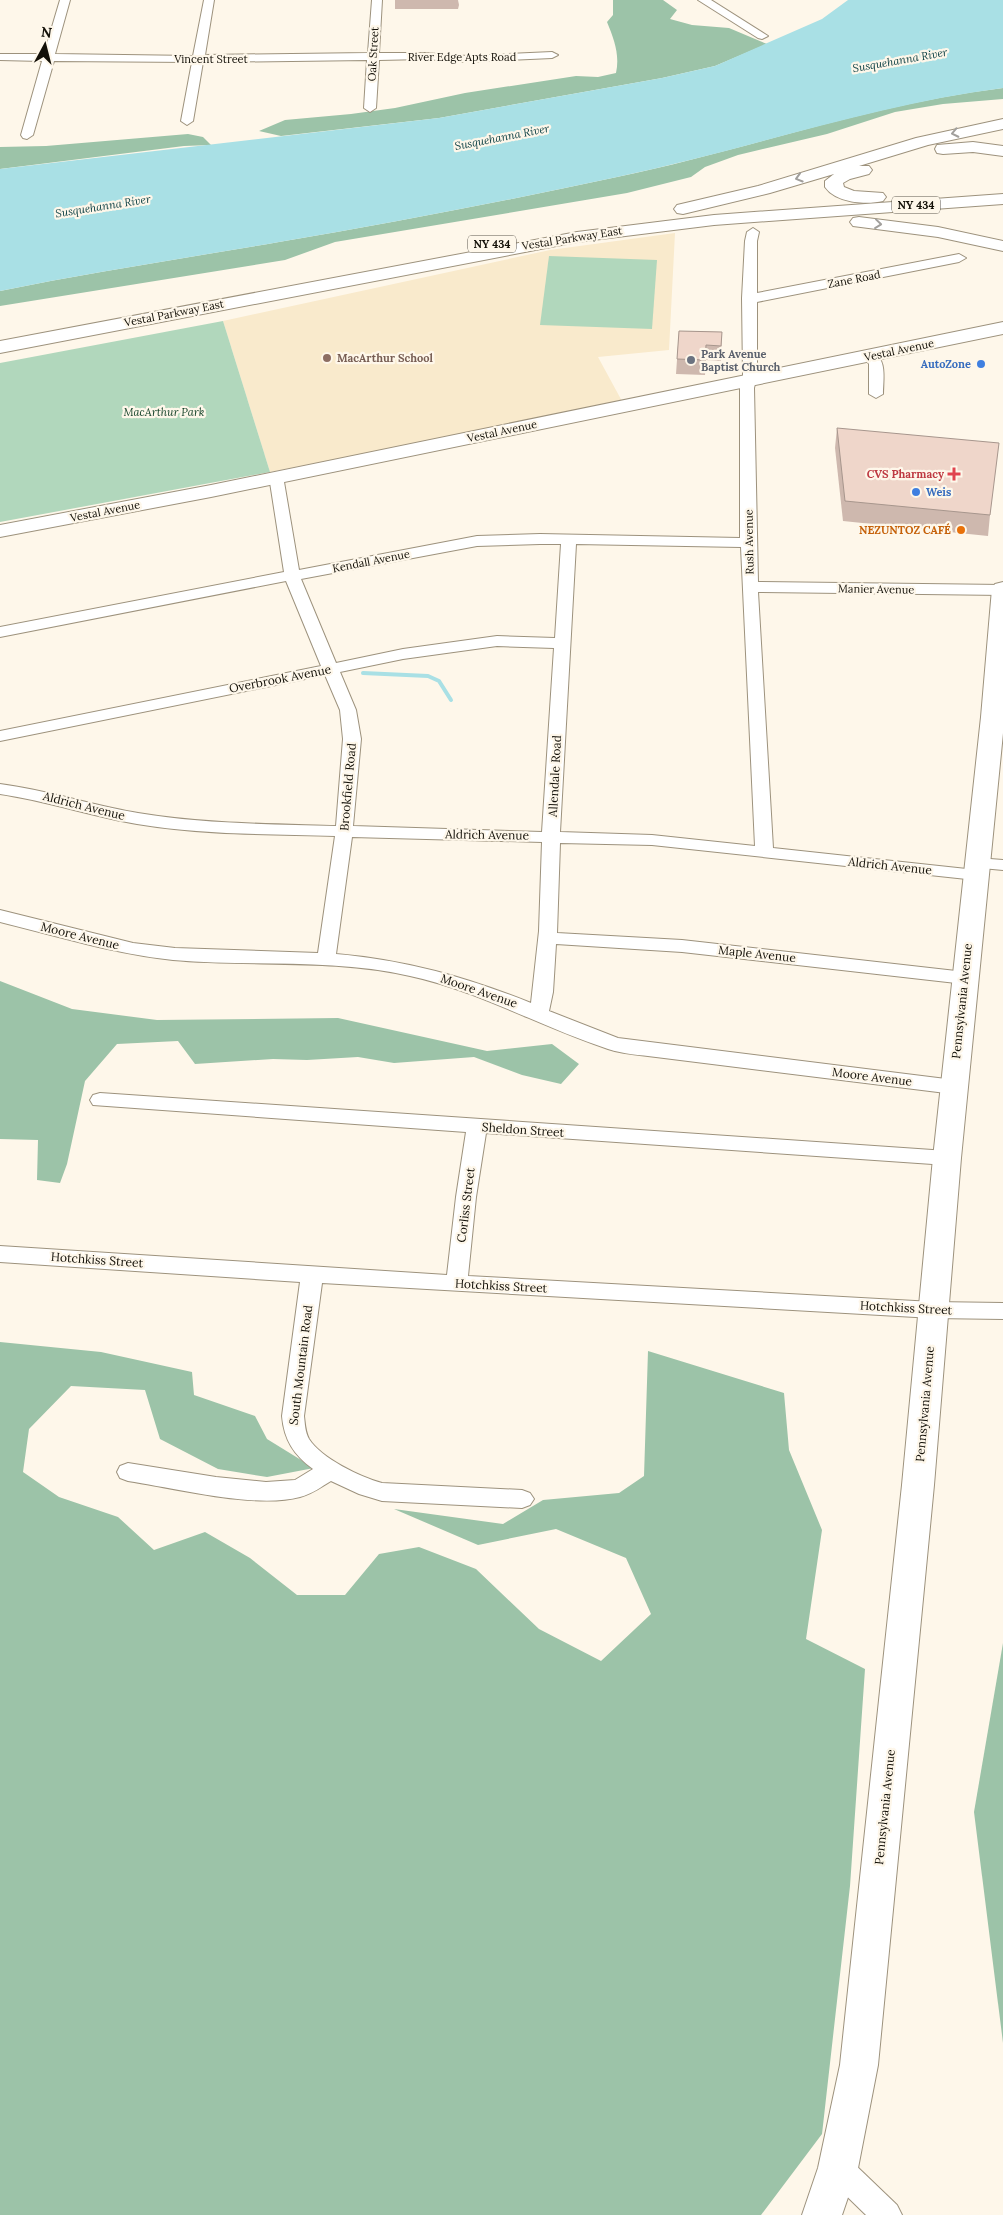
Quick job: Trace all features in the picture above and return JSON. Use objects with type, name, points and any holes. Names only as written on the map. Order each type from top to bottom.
[{"type":"main road","points":[[573,230],[578,226],[659,214],[716,202],[927,140],[1003,124]]},
{"type":"main road","points":[[953,195],[856,196],[838,190],[834,184],[837,179],[847,174],[946,149],[973,147],[1003,151]]},
{"type":"main road","name":"Vestal Parkway East","points":[[0,339],[573,230],[692,216],[1003,192]]},
{"type":"main road","name":"Vestal Parkway East","points":[[0,348],[553,240],[653,227],[757,225],[1003,199]]},
{"type":"main road","points":[[757,225],[812,217],[894,226],[974,238],[1003,246]]},
{"type":"main road","name":"Vestal Avenue","points":[[0,531],[211,491],[276,476],[748,382],[1003,328]]},
{"type":"main road","name":"Pennsylvania Avenue","points":[[822,2215],[838,2168],[859,2065],[918,1485],[946,1158],[965,978],[985,868],[993,718],[1003,590]]},
{"type":"street","points":[[27,135],[65,0]]},
{"type":"street","points":[[188,121],[208,0]]},
{"type":"street","name":"Oak Street","points":[[370,108],[376,0]]},
{"type":"street","points":[[703,0],[762,36]]},
{"type":"street","name":"River Edge Apts Road","points":[[372,58],[431,57],[467,59],[552,55]]},
{"type":"street","name":"Vincent Street","points":[[0,57],[372,58]]},
{"type":"street","name":"Rush Avenue","points":[[757,225],[750,241],[746,416],[748,544],[764,852]]},
{"type":"street","name":"Zane Road","points":[[749,298],[765,297],[959,258]]},
{"type":"street","points":[[870,356],[876,363],[876,394]]},
{"type":"street","name":"Brookfield Road","points":[[276,476],[292,576],[348,710],[352,739],[344,832],[326,960]]},
{"type":"street","name":"Kendall Avenue","points":[[0,632],[477,541],[513,539],[748,544]]},
{"type":"street","name":"Allendale Road","points":[[539,1012],[543,992],[548,938],[551,837],[569,540]]},
{"type":"street","name":"Manier Avenue","points":[[750,587],[1003,590]]},
{"type":"street","name":"Overbrook Avenue","points":[[0,736],[403,654],[497,641],[562,642]]},
{"type":"street","name":"Aldrich Avenue","points":[[0,789],[36,794],[136,818],[198,828],[652,840],[764,852],[985,868]]},
{"type":"street","name":"Moore Avenue","points":[[0,916],[133,949],[175,954],[374,963],[412,970],[473,987],[539,1012],[582,1032],[614,1044],[656,1051],[954,1087]]},
{"type":"street","name":"Maple Avenue","points":[[548,938],[682,946],[965,978]]},
{"type":"street","name":"Sheldon Street","points":[[100,1100],[946,1158]]},
{"type":"street","name":"Corliss Street","points":[[457,1284],[466,1197],[477,1127]]},
{"type":"street","name":"Hotchkiss Street","points":[[0,1254],[312,1276],[933,1310],[1003,1311]]},
{"type":"street","name":"South Mountain Road","points":[[312,1276],[292,1416],[293,1433],[304,1450],[330,1470],[367,1488],[382,1492],[522,1499]]},
{"type":"street","points":[[128,1472],[237,1489],[281,1491],[299,1488],[330,1470]]},
{"type":"street","points":[[838,2168],[888,2215]]},
{"type":"shaded area","points":[[675,233],[669,350],[598,357],[623,403],[270,472],[223,321],[550,250]]},
{"type":"green space","points":[[613,0],[663,0],[677,10],[670,19],[692,25],[729,28],[767,44],[715,66],[662,78],[439,118],[281,136],[259,131],[285,120],[395,108],[465,93],[576,76],[598,77],[616,73],[617,53],[607,22],[613,15]]},
{"type":"green space","points":[[1003,88],[1003,99],[943,104],[895,112],[827,134],[738,155],[705,167],[691,177],[627,193],[335,242],[285,260],[0,306],[0,291],[105,271],[364,227],[533,195],[665,166],[905,105]]},
{"type":"green space","points":[[188,134],[203,137],[211,145],[184,146],[0,169],[0,147],[46,146]]},
{"type":"green space","points":[[549,256],[657,260],[652,329],[540,325]]},
{"type":"green space","name":"MacArthur Park","points":[[223,321],[270,472],[0,522],[0,363]]},
{"type":"green space","points":[[0,981],[72,1009],[157,1020],[338,1018],[487,1051],[552,1044],[579,1064],[561,1084],[522,1075],[474,1057],[394,1063],[358,1057],[307,1060],[273,1059],[195,1064],[178,1041],[117,1044],[85,1081],[67,1164],[60,1183],[37,1180],[38,1140],[0,1139]]},
{"type":"green space","points":[[0,1342],[101,1352],[192,1372],[194,1395],[255,1416],[267,1439],[314,1468],[267,1477],[218,1469],[160,1439],[145,1390],[71,1386],[29,1429],[23,1472],[59,1497],[118,1517],[154,1550],[205,1532],[250,1558],[297,1595],[345,1595],[379,1554],[419,1547],[476,1569],[539,1629],[601,1661],[651,1614],[626,1558],[556,1529],[478,1545],[394,1509],[503,1524],[543,1500],[619,1493],[644,1476],[648,1351],[784,1393],[789,1450],[822,1530],[806,1639],[865,1669],[850,1886],[822,2134],[761,2215],[0,2215]]},
{"type":"green space","points":[[1003,1643],[1003,2043],[974,1812]]},
{"type":"water","name":"Susquehanna River","points":[[848,0],[1003,0],[1003,88],[905,105],[665,166],[533,195],[364,227],[105,271],[0,291],[0,169],[439,118],[662,78],[715,66],[822,19]]},
{"type":"building","points":[[679,331],[722,332],[721,346],[706,345],[705,360],[677,359]]},
{"type":"building","name":"Weis","points":[[837,428],[999,443],[990,515],[845,501]]},
{"type":"waterway","points":[[363,673],[428,676],[439,681],[451,700]]},
{"type":"place","name":"MacArthur School","points":[[327,358]]},
{"type":"place","name":"Park Avenue Baptist Church","points":[[691,360]]},
{"type":"place","name":"AutoZone","points":[[981,364]]},
{"type":"place","name":"CVS Pharmacy","points":[[954,474]]},
{"type":"place","name":"Weis","points":[[916,492]]},
{"type":"place","name":"NEZUNTOZ CAFÉ","points":[[961,530]]}]
